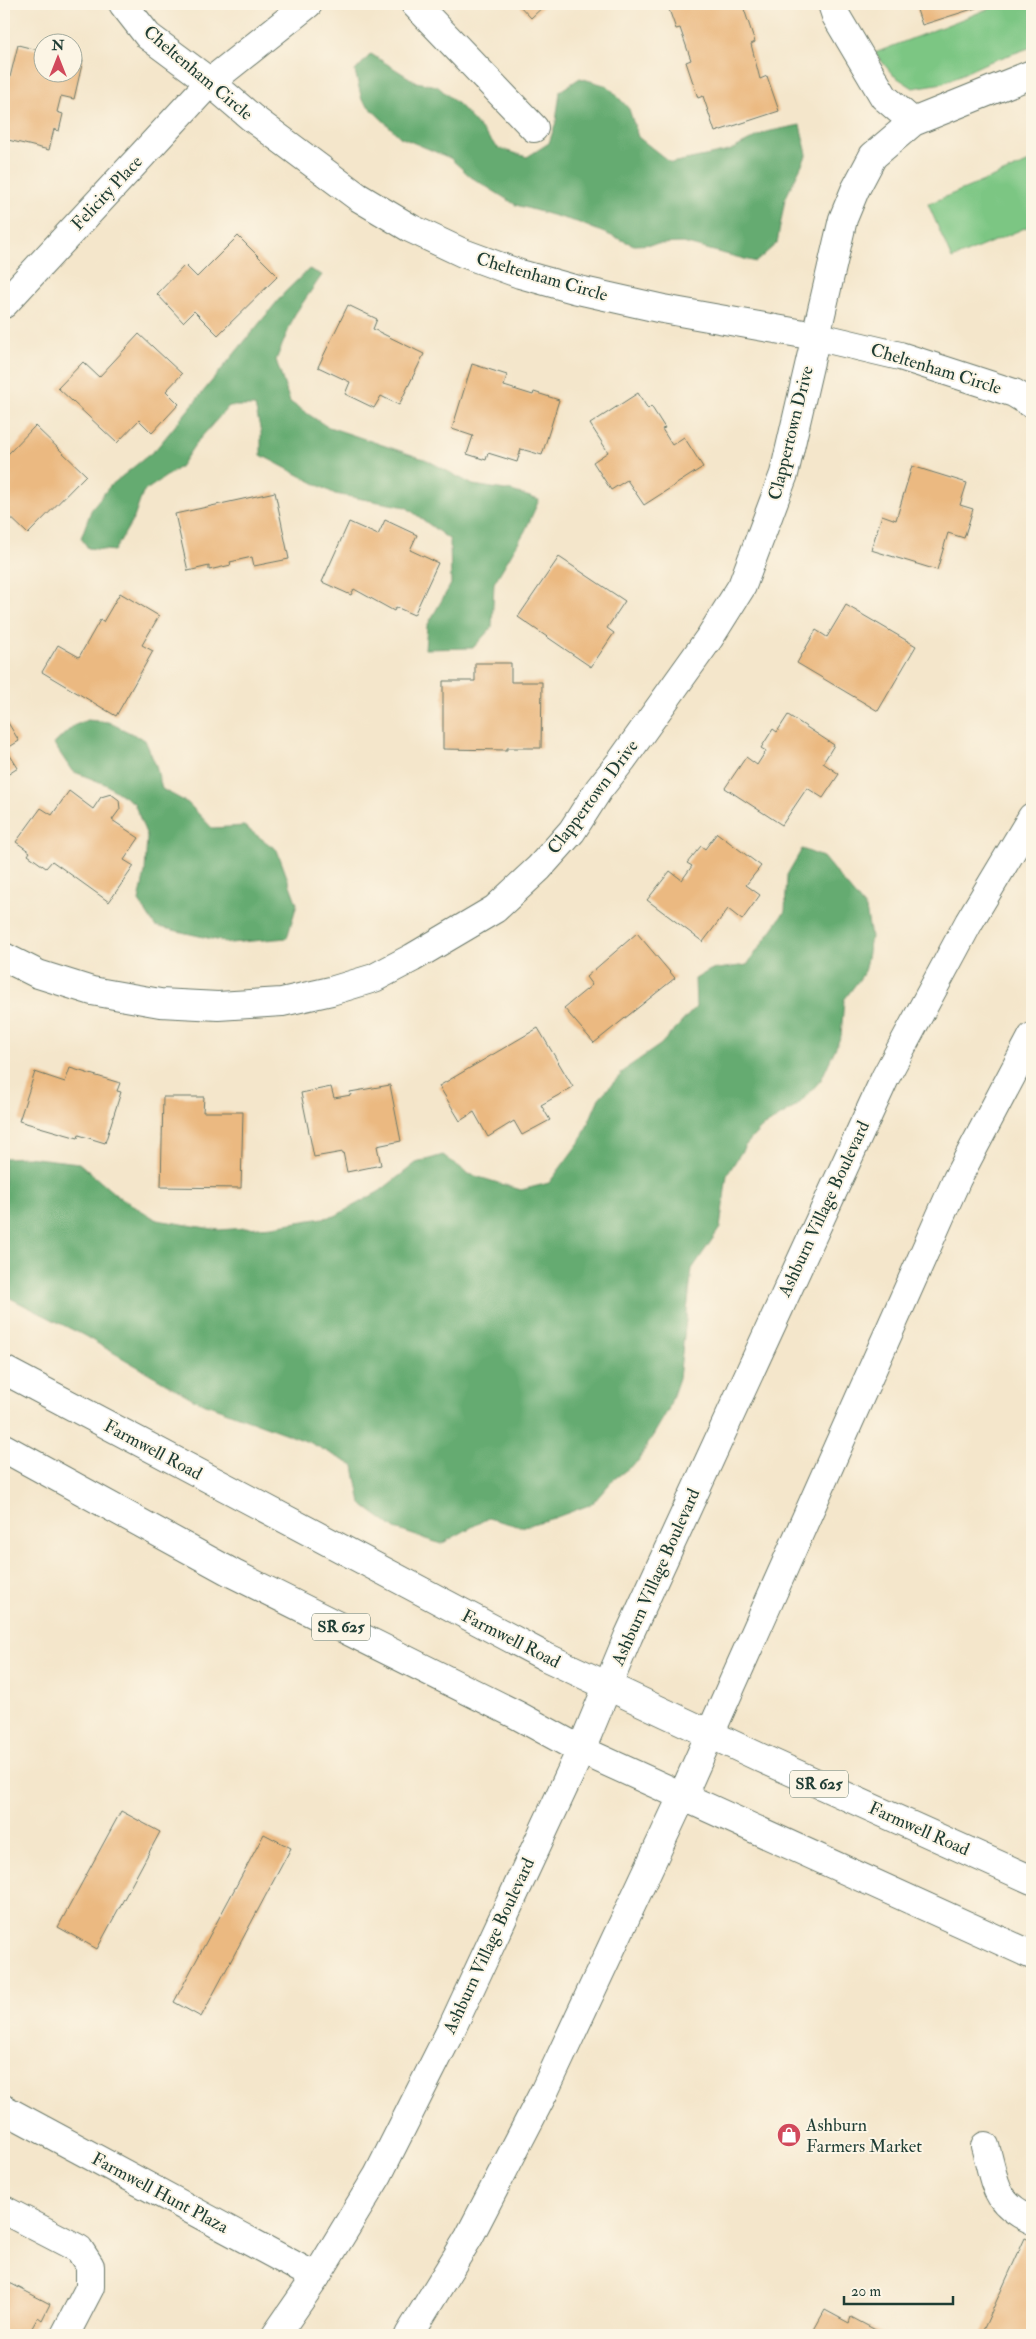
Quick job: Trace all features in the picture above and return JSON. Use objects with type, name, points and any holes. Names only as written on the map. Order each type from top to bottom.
[{"type":"main road","name":"Cheltenham Circle","points":[[123,4],[148,36],[210,82],[251,117],[358,197],[410,228],[463,253],[520,274],[574,290],[663,309],[816,336],[900,356],[1014,393],[1032,404]]},
{"type":"main road","name":"Felicity Place","points":[[4,304],[210,82],[308,4]]},
{"type":"main road","points":[[415,4],[534,128]]},
{"type":"main road","points":[[832,4],[836,16],[884,97],[913,122]]},
{"type":"main road","name":"Clappertown Drive","points":[[4,957],[38,974],[92,991],[160,1003],[218,1006],[282,1002],[374,978],[412,958],[494,909],[539,868],[572,831],[599,789],[710,637],[742,586],[758,548],[784,474],[843,219],[855,190],[873,156],[913,122],[1032,74]]},
{"type":"main road","name":"Ashburn Village Boulevard","points":[[276,2335],[316,2276],[378,2175],[450,2032],[886,1078],[969,922],[1032,817]]},
{"type":"main road","points":[[409,2335],[470,2236],[510,2162],[682,1797],[957,1179],[1032,1037]]},
{"type":"main road","name":"Farmwell Road","points":[[4,1370],[546,1657],[709,1734],[1032,1880]]},
{"type":"main road","name":"SR 625","points":[[4,1448],[234,1574],[517,1715],[580,1750],[1032,1955]]},
{"type":"main road","name":"Farmwell Hunt Plaza","points":[[4,2109],[316,2276]]},
{"type":"main road","points":[[985,2146],[1003,2202],[1014,2212],[1032,2220]]},
{"type":"main road","points":[[4,2210],[78,2249],[90,2266],[90,2287],[65,2335]]},
{"type":"green space","points":[[1001,4],[1032,4],[1032,47],[986,63],[943,83],[913,88],[893,75],[875,53]]},
{"type":"green space","points":[[371,54],[416,82],[437,86],[460,106],[498,148],[527,157],[549,143],[556,122],[560,91],[580,78],[608,86],[629,109],[638,137],[671,163],[729,151],[766,132],[800,125],[807,154],[785,199],[777,243],[756,262],[683,243],[634,245],[577,222],[516,205],[471,177],[450,158],[400,137],[362,100],[355,71]]},
{"type":"green space","points":[[1032,161],[1032,225],[952,259],[928,204]]},
{"type":"green space","points":[[309,269],[322,275],[295,314],[276,360],[290,402],[326,426],[427,460],[473,485],[512,491],[539,500],[525,531],[494,583],[492,627],[473,648],[425,649],[427,626],[451,584],[450,540],[406,507],[335,494],[261,455],[261,432],[255,406],[229,406],[196,443],[180,467],[143,492],[134,518],[114,551],[88,548],[81,538],[92,508],[110,486],[156,449],[285,292]]},
{"type":"green space","points":[[87,720],[108,722],[145,740],[156,766],[162,789],[188,803],[212,828],[244,826],[277,850],[297,904],[287,938],[230,943],[155,926],[139,901],[145,872],[147,836],[134,803],[105,784],[72,771],[54,744],[73,726]]},
{"type":"green space","points":[[802,849],[823,857],[866,909],[871,937],[864,973],[844,1000],[841,1036],[821,1080],[797,1106],[761,1128],[745,1146],[727,1175],[720,1228],[692,1269],[679,1378],[668,1410],[638,1461],[613,1480],[592,1504],[554,1518],[521,1527],[488,1518],[441,1544],[395,1529],[361,1504],[354,1466],[311,1443],[195,1400],[83,1335],[4,1295],[4,1158],[27,1157],[79,1163],[116,1195],[157,1220],[219,1230],[273,1226],[335,1216],[380,1191],[416,1163],[443,1155],[469,1174],[521,1190],[549,1183],[581,1140],[599,1098],[628,1067],[660,1045],[696,1007],[695,979],[710,970],[747,965],[785,911],[787,875]]},
{"type":"building","points":[[518,4],[546,4],[531,18]]},
{"type":"building","points":[[667,4],[736,4],[737,8],[743,6],[755,42],[751,44],[760,79],[767,76],[779,111],[715,132],[703,96],[698,98],[686,62],[691,60],[680,28],[676,29]]},
{"type":"building","points":[[915,4],[982,4],[982,6],[922,25]]},
{"type":"building","points":[[18,45],[32,48],[32,82],[78,82],[74,99],[61,96],[57,112],[63,114],[59,131],[54,129],[49,150],[4,139],[4,89],[7,89]]},
{"type":"building","points":[[238,236],[278,276],[218,335],[194,311],[183,322],[157,294],[185,265],[197,277]]},
{"type":"building","points":[[348,305],[377,319],[373,329],[424,354],[399,405],[381,396],[374,408],[345,394],[350,382],[318,367]]},
{"type":"building","points":[[139,334],[182,374],[166,391],[179,404],[152,433],[139,420],[117,443],[58,388],[83,362],[99,377]]},
{"type":"building","points":[[472,364],[507,375],[504,386],[533,395],[534,392],[559,400],[542,455],[521,449],[517,462],[488,453],[486,460],[467,454],[473,436],[452,429]]},
{"type":"building","points":[[638,393],[648,409],[651,406],[665,428],[662,429],[672,445],[684,437],[703,467],[644,505],[627,480],[611,490],[593,462],[608,452],[590,424]]},
{"type":"building","points":[[35,426],[86,475],[28,534],[4,511],[4,450],[8,454]]},
{"type":"building","points":[[912,466],[967,483],[960,505],[973,509],[964,538],[948,533],[937,570],[871,550],[882,515],[896,520]]},
{"type":"building","points":[[275,492],[289,559],[254,566],[252,557],[230,562],[231,565],[209,570],[209,566],[188,571],[175,514]]},
{"type":"building","points":[[385,520],[417,535],[410,550],[438,563],[414,615],[396,607],[394,611],[354,589],[351,595],[322,582],[349,522],[378,535]]},
{"type":"building","points":[[559,557],[625,601],[607,628],[614,633],[591,667],[518,617]]},
{"type":"building","points":[[120,593],[159,616],[142,645],[153,651],[116,716],[42,672],[58,645],[79,657],[100,620],[103,622]]},
{"type":"building","points":[[846,605],[916,646],[878,711],[797,663],[816,630],[827,637]]},
{"type":"building","points":[[475,663],[511,663],[511,682],[542,682],[541,748],[507,748],[507,750],[443,749],[443,681],[475,681]]},
{"type":"building","points":[[788,715],[834,745],[823,763],[839,774],[823,798],[807,788],[782,825],[725,788],[746,757],[757,765],[766,751],[761,748],[773,729],[777,732]]},
{"type":"building","points":[[4,716],[19,741],[6,749],[18,768],[4,777]]},
{"type":"building","points":[[69,791],[93,809],[101,797],[111,794],[119,800],[120,809],[112,820],[139,838],[124,860],[134,866],[109,902],[52,861],[46,868],[28,855],[30,852],[16,842],[41,808],[52,815]]},
{"type":"building","points":[[717,833],[761,866],[746,885],[760,895],[742,920],[728,909],[703,942],[647,900],[670,871],[682,880],[692,866],[687,863],[701,846],[705,849]]},
{"type":"building","points":[[637,933],[675,978],[594,1043],[564,1008],[592,985],[586,977]]},
{"type":"building","points":[[538,1028],[573,1087],[541,1105],[550,1120],[522,1135],[514,1121],[488,1137],[474,1112],[460,1121],[439,1086]]},
{"type":"building","points":[[70,1068],[120,1083],[117,1091],[121,1092],[105,1143],[79,1135],[78,1138],[19,1121],[35,1072],[65,1082]]},
{"type":"building","points":[[390,1085],[401,1141],[377,1146],[381,1165],[347,1172],[343,1152],[314,1157],[301,1093],[331,1087],[334,1098],[351,1095],[350,1092]]},
{"type":"building","points":[[163,1097],[204,1097],[203,1112],[243,1112],[241,1188],[161,1187]]},
{"type":"building","points":[[121,1811],[160,1832],[97,1949],[58,1927]]},
{"type":"building","points":[[264,1834],[291,1848],[201,2017],[174,2002]]},
{"type":"building","points":[[1025,2238],[1032,2241],[1032,2335],[981,2335]]},
{"type":"building","points":[[4,2280],[50,2304],[42,2320],[38,2317],[28,2335],[4,2335]]},
{"type":"building","points":[[825,2310],[849,2323],[851,2317],[885,2335],[811,2335]]},
{"type":"place","name":"Ashburn Farmers Market","points":[[789,2135]]}]
